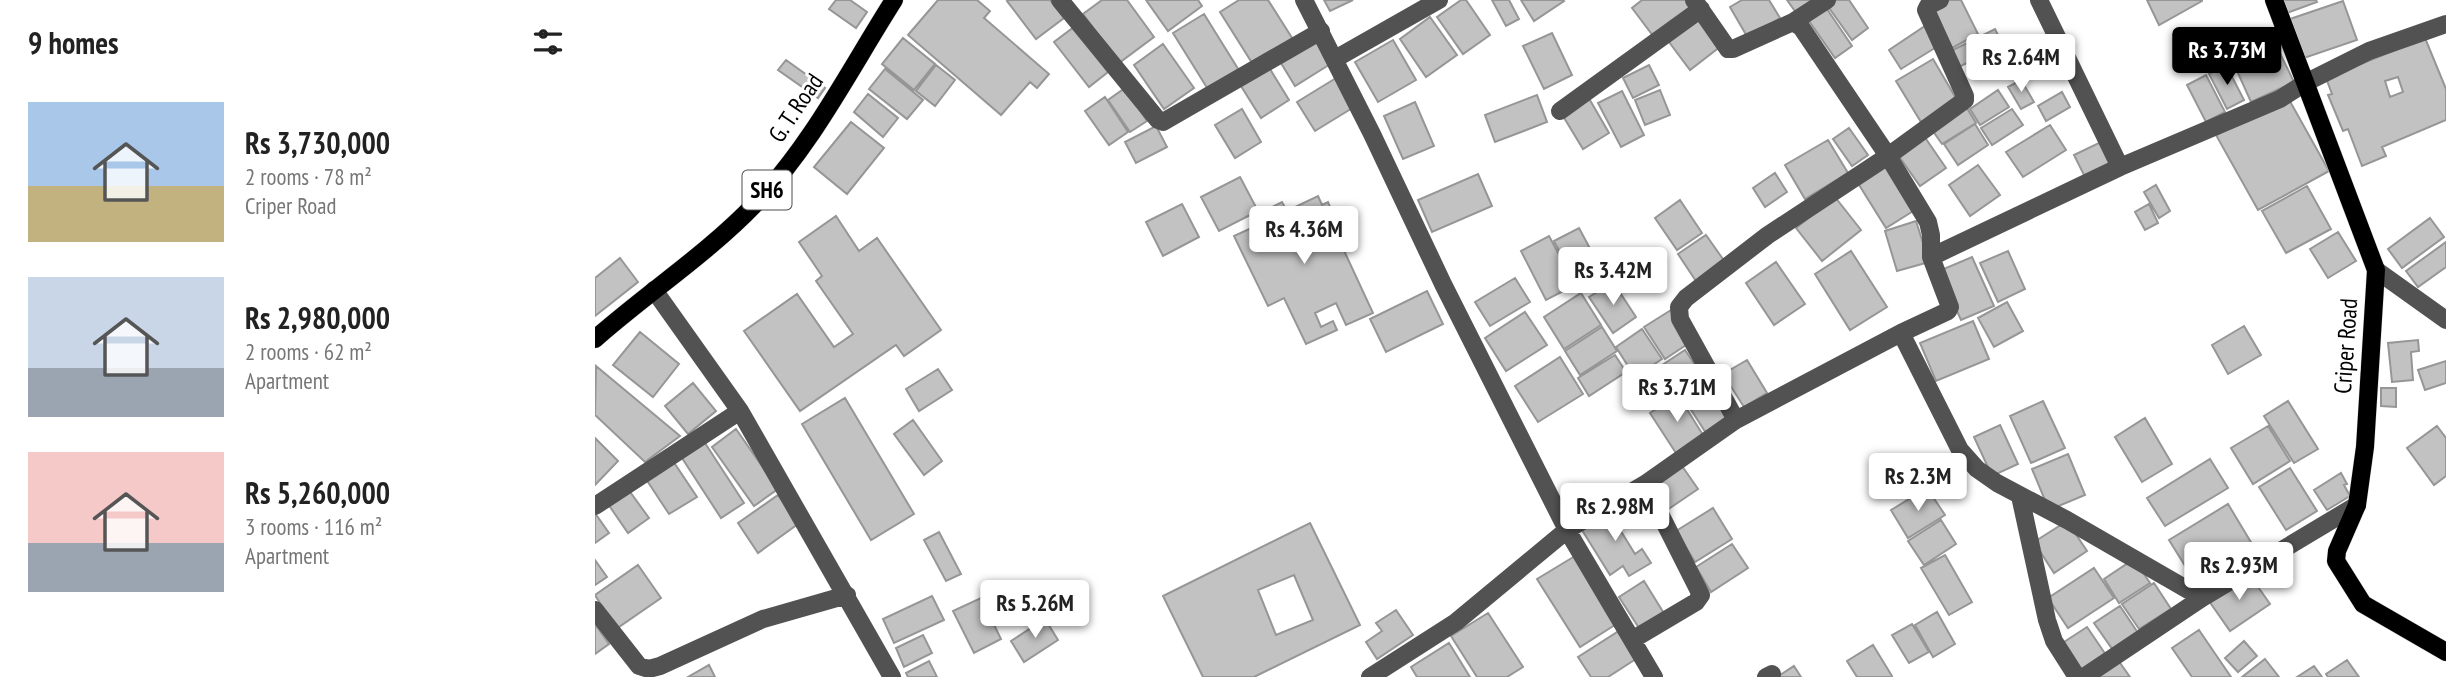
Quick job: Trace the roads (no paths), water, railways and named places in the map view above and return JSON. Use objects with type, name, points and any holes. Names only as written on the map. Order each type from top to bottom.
[{"type":"main road","name":"G. T. Road","points":[[595,339],[707,248],[755,204],[811,134],[894,0]]},
{"type":"main road","name":"Criper Road","points":[[2274,0],[2376,270],[2365,447],[2357,505],[2337,551],[2336,561],[2363,604],[2446,652]]},
{"type":"street","points":[[1060,0],[1161,122],[1321,31]]},
{"type":"street","points":[[1304,0],[1567,530],[1654,677]]},
{"type":"street","points":[[1335,59],[1439,0]]},
{"type":"street","points":[[1560,111],[1697,5],[1725,46],[1730,49],[1793,22],[1827,0]]},
{"type":"street","points":[[2039,0],[2120,167]]},
{"type":"street","points":[[1736,421],[1680,319],[1679,307],[1686,298],[1768,234],[1888,156],[1965,100],[1930,2]]},
{"type":"street","points":[[1370,677],[1457,622],[1567,530],[1645,484],[1736,421],[1949,309],[1931,257],[1929,222],[1801,27],[1793,22]]},
{"type":"street","points":[[1931,257],[2120,167],[2280,99],[2305,83],[2369,51],[2446,24]]},
{"type":"street","points":[[2376,270],[2446,320]]},
{"type":"street","points":[[654,290],[740,411],[892,677]]},
{"type":"street","points":[[1901,333],[1960,450],[1977,469],[2202,598]]},
{"type":"street","points":[[595,506],[740,411]]},
{"type":"street","points":[[1632,640],[1696,602],[1701,595],[1645,484]]},
{"type":"street","points":[[2020,496],[2047,620],[2054,641],[2077,677]]},
{"type":"street","points":[[2084,677],[2202,598],[2357,505]]},
{"type":"street","points":[[595,610],[639,666],[652,673],[762,619],[847,595]]}]
